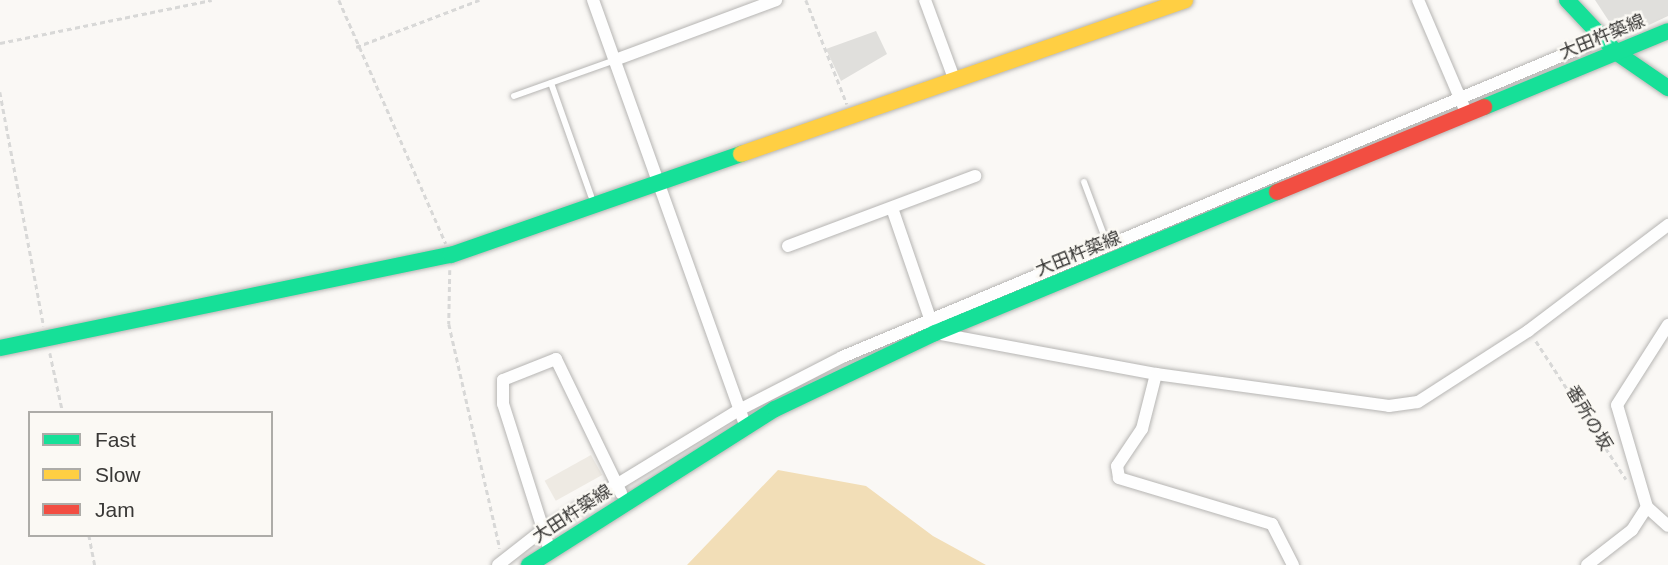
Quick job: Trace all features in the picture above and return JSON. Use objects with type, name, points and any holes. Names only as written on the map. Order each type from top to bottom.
[{"type":"main road","points":[[0,348],[47,341],[451,254],[660,185],[1185,0]]},
{"type":"main road","points":[[1567,0],[1617,53],[1668,88]]},
{"type":"main road","name":"大田杵築線","points":[[530,565],[746,427],[933,326],[1113,261],[1462,105],[1617,53],[1668,31]]},
{"type":"street","points":[[593,0],[746,427]]},
{"type":"street","points":[[615,60],[776,0]]},
{"type":"street","points":[[925,0],[955,81]]},
{"type":"street","points":[[1418,0],[1462,105]]},
{"type":"street","points":[[501,563],[544,529],[740,410],[933,326],[1107,244],[1462,105],[1604,38]]},
{"type":"street","points":[[788,246],[975,176]]},
{"type":"street","points":[[892,208],[933,326]]},
{"type":"street","points":[[933,326],[1156,374],[1389,406],[1418,402],[1528,331],[1668,225]]},
{"type":"street","points":[[1668,325],[1617,405],[1651,509],[1668,526]]},
{"type":"street","points":[[550,551],[503,404],[503,380],[556,359],[626,503]]},
{"type":"street","points":[[1156,374],[1142,429],[1117,466],[1119,478],[1272,524],[1293,565]]},
{"type":"street","points":[[1587,565],[1632,530],[1651,509],[1668,501]]},
{"type":"lane","points":[[514,96],[615,60]]},
{"type":"lane","points":[[551,83],[591,195]]},
{"type":"lane","points":[[1084,182],[1113,261]]},
{"type":"path","points":[[0,43],[212,0]]},
{"type":"path","points":[[339,0],[356,47],[451,254],[449,324],[501,563]]},
{"type":"path","points":[[356,47],[479,0]]},
{"type":"path","points":[[806,0],[852,117]]},
{"type":"path","points":[[0,92],[63,411]]},
{"type":"path","name":"番所の坂","points":[[1528,331],[1573,390],[1631,487]]},
{"type":"path","points":[[89,537],[95,565]]},
{"type":"shaded area","points":[[591,455],[602,475],[556,501],[545,481]]},
{"type":"shaded area","points":[[778,470],[866,486],[933,536],[986,565],[687,565]]},
{"type":"building","points":[[1595,0],[1668,0],[1668,16],[1630,34],[1616,32]]},
{"type":"building","points":[[876,31],[887,54],[841,81],[826,49]]},
{"type":"traffic: fast","points":[[1567,0],[1617,53],[1668,88]]},
{"type":"traffic: fast","points":[[1484,107],[1668,31]]},
{"type":"traffic: fast","points":[[0,348],[451,255],[741,154]]},
{"type":"traffic: fast","points":[[529,565],[775,409],[935,333],[1277,192]]},
{"type":"traffic: slow","points":[[741,154],[1185,0]]},
{"type":"traffic: jam","points":[[1277,192],[1484,107]]}]
